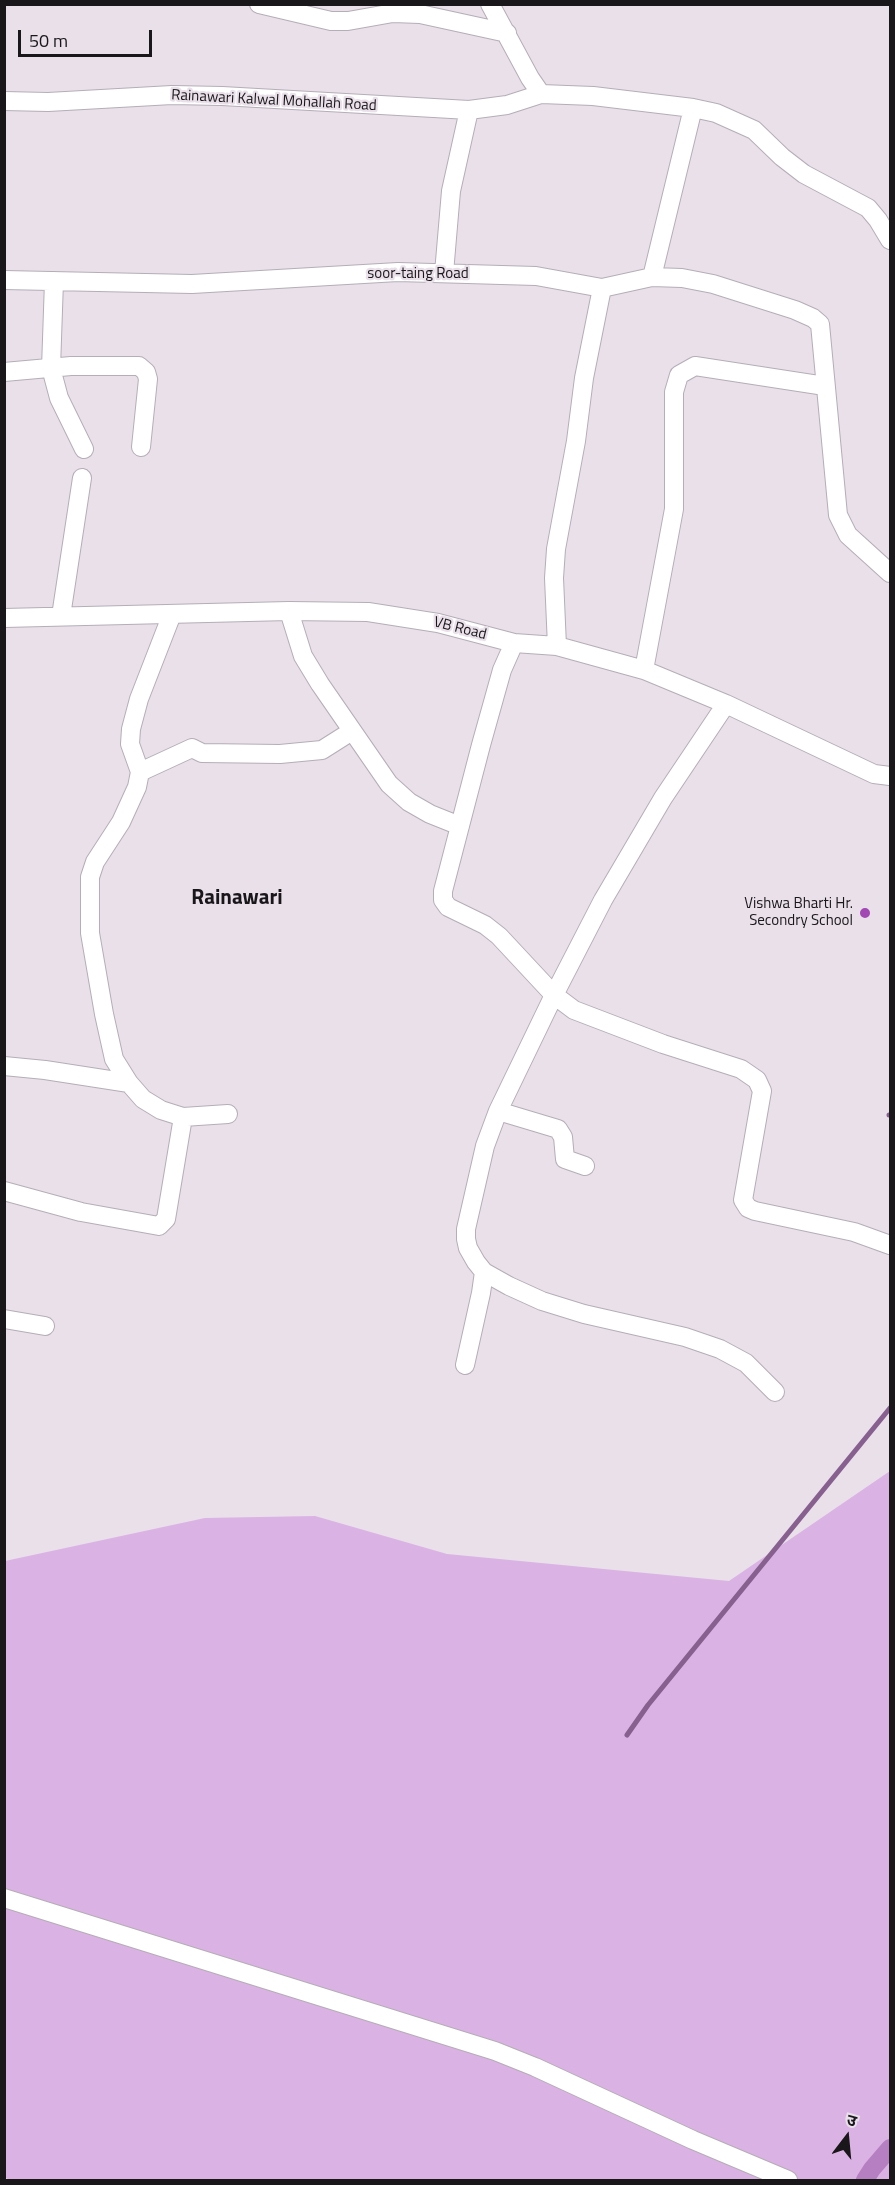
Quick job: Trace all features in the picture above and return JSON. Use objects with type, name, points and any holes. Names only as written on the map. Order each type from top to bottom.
[{"type":"street","points":[[259,4],[331,21],[348,21],[393,13],[420,14],[507,33]]},
{"type":"street","points":[[489,4],[541,94],[593,96],[693,108],[716,113],[754,130],[804,174],[868,208],[891,211]]},
{"type":"street","name":"Rainawari Kalwal Mohallah Road","points":[[4,101],[48,102],[172,95],[469,110],[507,105],[541,94]]},
{"type":"street","points":[[652,277],[693,108]]},
{"type":"street","points":[[444,273],[451,191],[469,110]]},
{"type":"street","points":[[868,208],[891,240]]},
{"type":"street","name":"soor-taing Road","points":[[4,280],[192,284],[398,272],[536,276],[602,288],[652,277],[682,278],[713,284],[807,314],[820,324],[825,386]]},
{"type":"street","points":[[54,280],[51,368],[62,407],[84,449]]},
{"type":"street","points":[[557,646],[554,578],[556,549],[576,441],[584,378],[602,288]]},
{"type":"street","points":[[4,372],[51,368],[139,366],[146,372],[148,379],[141,447]]},
{"type":"street","points":[[644,670],[675,509],[674,392],[679,375],[695,366],[825,386],[838,515],[848,535],[891,573]]},
{"type":"street","points":[[61,615],[82,478]]},
{"type":"street","points":[[289,611],[303,656],[389,784],[409,802],[430,814],[460,826]]},
{"type":"street","name":"VB Road","points":[[4,618],[289,611],[368,612],[438,622],[514,643],[557,646],[644,670],[726,704],[882,775],[891,786]]},
{"type":"street","points":[[172,614],[139,699],[130,729],[130,744],[140,772],[137,787],[121,822],[95,862],[89,892],[90,933],[114,1059],[129,1083],[143,1099],[161,1110],[183,1117],[228,1114]]},
{"type":"street","points":[[514,643],[502,670],[443,891],[443,900],[448,907],[485,925],[500,936],[554,995],[574,1010],[609,1025],[741,1069],[757,1080],[762,1091],[742,1200],[744,1205],[755,1211],[854,1232],[891,1245]]},
{"type":"street","points":[[726,704],[663,798],[603,900],[554,995],[498,1111],[485,1146],[466,1228],[468,1248],[476,1262],[484,1272],[509,1286],[542,1301],[584,1314],[685,1337],[720,1349],[746,1363],[775,1392]]},
{"type":"street","points":[[140,772],[192,748],[202,753],[280,754],[322,750],[352,731]]},
{"type":"street","points":[[4,1066],[129,1083]]},
{"type":"street","points":[[498,1111],[558,1129],[563,1137],[565,1159],[585,1166]]},
{"type":"street","points":[[4,1191],[81,1212],[159,1226],[166,1219],[183,1117]]},
{"type":"street","points":[[465,1365],[484,1272]]},
{"type":"street","points":[[4,1319],[45,1326]]},
{"type":"street","points":[[4,1898],[495,2051],[788,2181]]},
{"type":"shaded area","points":[[890,1471],[890,2180],[10,2180],[4,2177],[5,1561],[205,1518],[315,1516],[447,1554],[729,1581]]},
{"type":"waterway","points":[[627,1735],[648,1705],[890,1408]]},
{"type":"waterway","points":[[865,2180],[890,2148]]},
{"type":"place","name":"Vishwa Bharti Hr. Secondry School","points":[[865,913]]},
{"type":"district","name":"Rainawari","points":[[237,899]]}]
